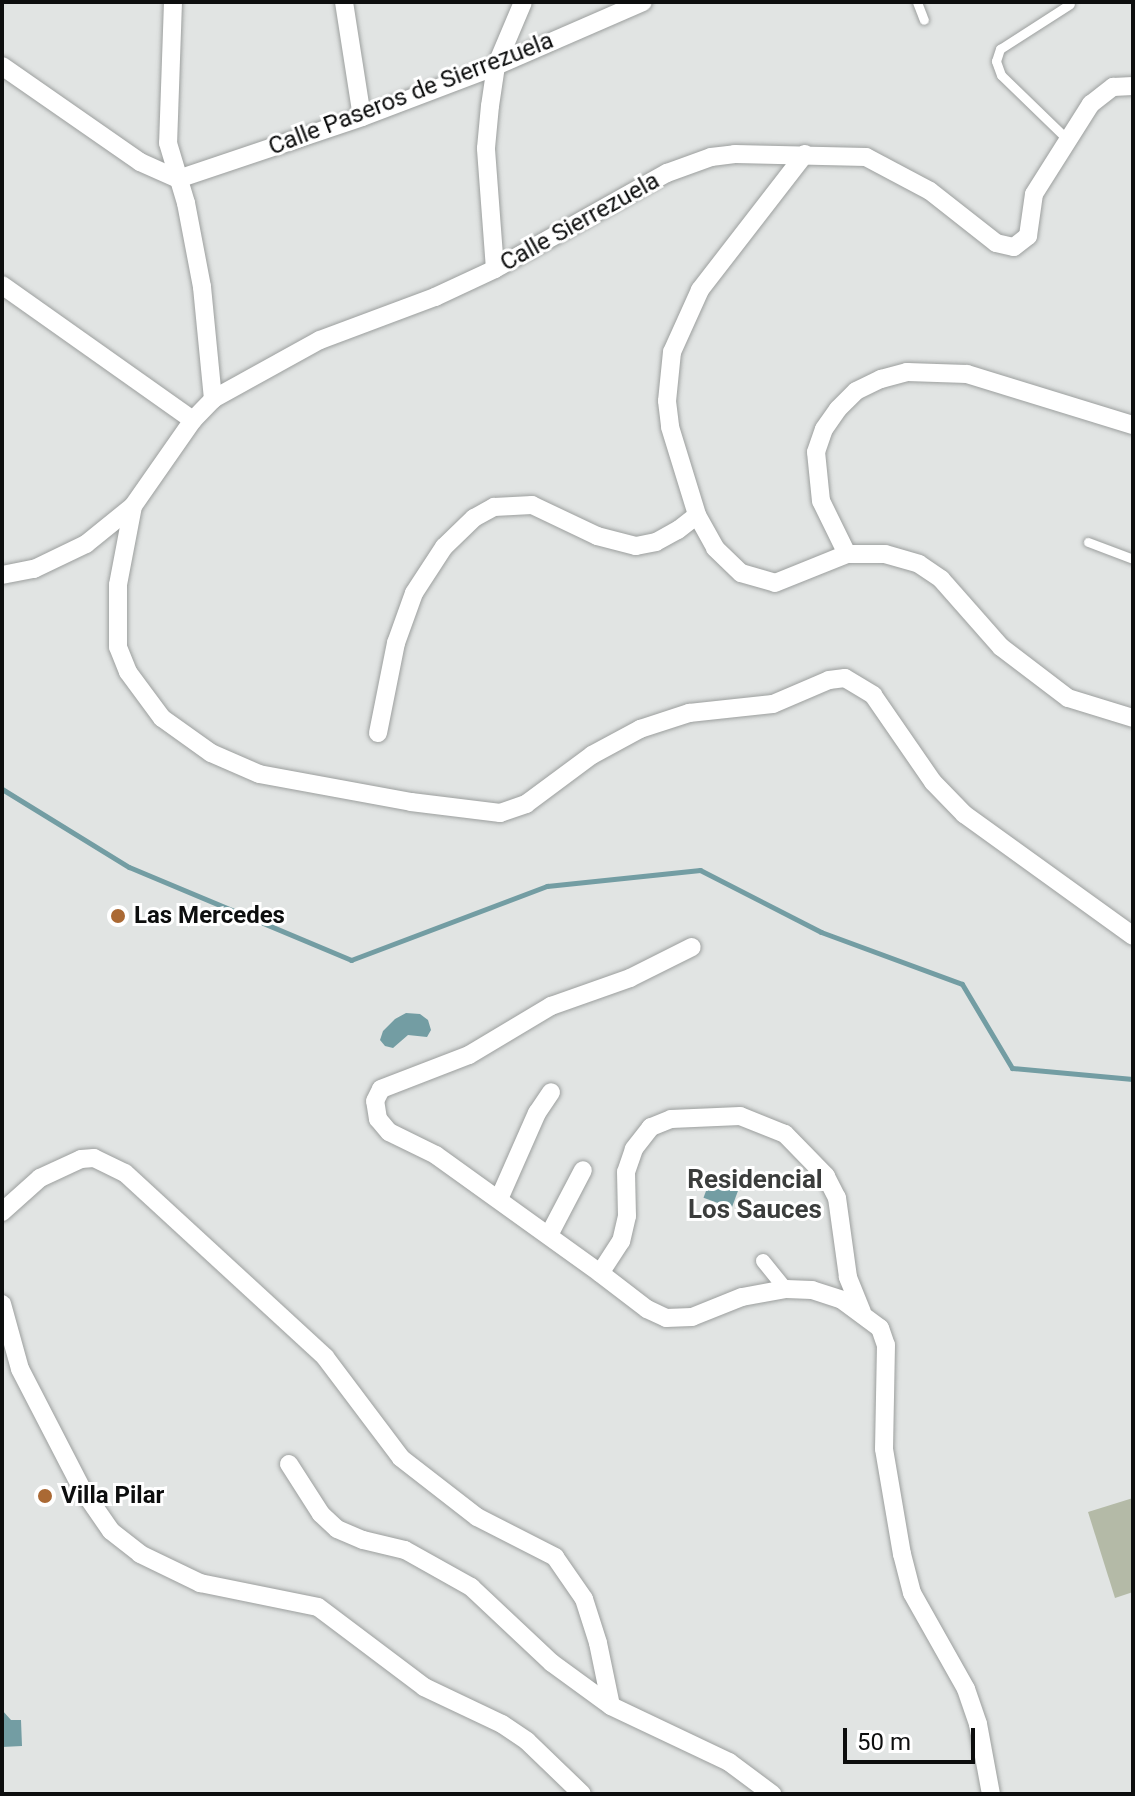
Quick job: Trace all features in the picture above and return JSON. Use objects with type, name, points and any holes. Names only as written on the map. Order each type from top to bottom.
[{"type":"street","points":[[173,2],[168,143],[186,203],[202,287],[213,399]]},
{"type":"street","points":[[344,2],[362,117]]},
{"type":"street","points":[[495,269],[486,148],[496,66],[523,2]]},
{"type":"street","name":"Calle Paseros de Sierrezuela","points":[[178,179],[362,117],[496,66],[643,2]]},
{"type":"street","points":[[2,66],[140,162],[178,179]]},
{"type":"street","name":"Calle Sierrezuela","points":[[2,575],[34,569],[86,544],[133,506],[193,420],[213,399],[320,340],[435,297],[495,269],[667,173],[690,164],[735,154],[849,155],[884,165],[930,191],[996,243],[1014,247],[1028,236],[1034,194],[1071,142],[1091,104],[1113,87],[1133,86]]},
{"type":"street","points":[[805,154],[700,290],[672,352],[667,401],[670,427],[697,515],[727,563],[758,580],[775,583],[847,554],[885,554],[919,564],[941,579],[1001,647],[1068,698],[1133,718]]},
{"type":"street","points":[[2,285],[193,420]]},
{"type":"street","points":[[847,554],[821,501],[816,452],[824,429],[838,409],[856,391],[881,379],[907,372],[967,374],[1133,425]]},
{"type":"street","points":[[378,733],[396,643],[414,593],[444,547],[474,518],[494,507],[532,505],[597,536],[636,546],[656,542],[697,515]]},
{"type":"street","points":[[133,506],[118,585],[118,647],[128,672],[162,718],[211,753],[259,774],[411,802],[500,813],[526,804],[592,755],[652,724],[689,713],[773,704],[829,680],[845,678],[873,695],[933,782],[964,814],[1133,936]]},
{"type":"street","points":[[692,947],[630,978],[551,1006],[469,1055],[381,1089],[375,1101],[378,1119],[389,1132],[436,1155],[647,1309],[666,1318],[692,1317],[742,1297],[786,1289],[812,1290],[842,1300],[880,1328],[886,1345],[884,1449],[912,1593],[966,1689],[978,1724],[991,1794]]},
{"type":"street","points":[[499,1199],[537,1113],[551,1092]]},
{"type":"street","points":[[600,1273],[621,1241],[627,1216],[626,1172],[634,1149],[651,1127],[671,1119],[740,1116],[785,1134],[826,1176],[837,1198],[848,1277],[862,1312]]},
{"type":"street","points":[[2,1212],[40,1178],[81,1159],[94,1158],[125,1173],[325,1357],[401,1458],[477,1517],[555,1557],[584,1599],[598,1643],[611,1706]]},
{"type":"street","points":[[549,1235],[583,1170]]},
{"type":"street","points":[[763,1261],[786,1289]]},
{"type":"street","points":[[2,1304],[20,1369],[74,1475],[111,1531],[140,1554],[200,1583],[318,1607],[424,1687],[502,1724],[527,1741],[582,1794]]},
{"type":"street","points":[[289,1464],[321,1514],[337,1529],[363,1540],[405,1550],[471,1587],[552,1663],[611,1706],[729,1762],[772,1794]]},
{"type":"lane","points":[[917,2],[924,20]]},
{"type":"lane","points":[[1070,4],[1000,49],[996,61],[1001,75],[1071,142]]},
{"type":"lane","points":[[1088,542],[1133,559]]},
{"type":"green space","points":[[1133,1498],[1133,1592],[1115,1598],[1088,1512]]},
{"type":"water","points":[[406,1013],[420,1014],[428,1020],[431,1030],[427,1037],[408,1035],[393,1048],[385,1046],[380,1040],[383,1031]]},
{"type":"water","points":[[710,1180],[738,1190],[732,1208],[704,1198]]},
{"type":"water","points":[[2,1710],[11,1720],[21,1720],[22,1746],[2,1747]]},
{"type":"waterway","points":[[2,789],[129,867],[351,960],[547,886],[700,870],[821,932],[962,984],[1012,1068],[1133,1079]]},
{"type":"place","name":"Las Mercedes","points":[[118,916]]},
{"type":"place","name":"Villa Pilar","points":[[45,1496]]},
{"type":"district","name":"Residencial Los Sauces","points":[[755,1195]]}]
